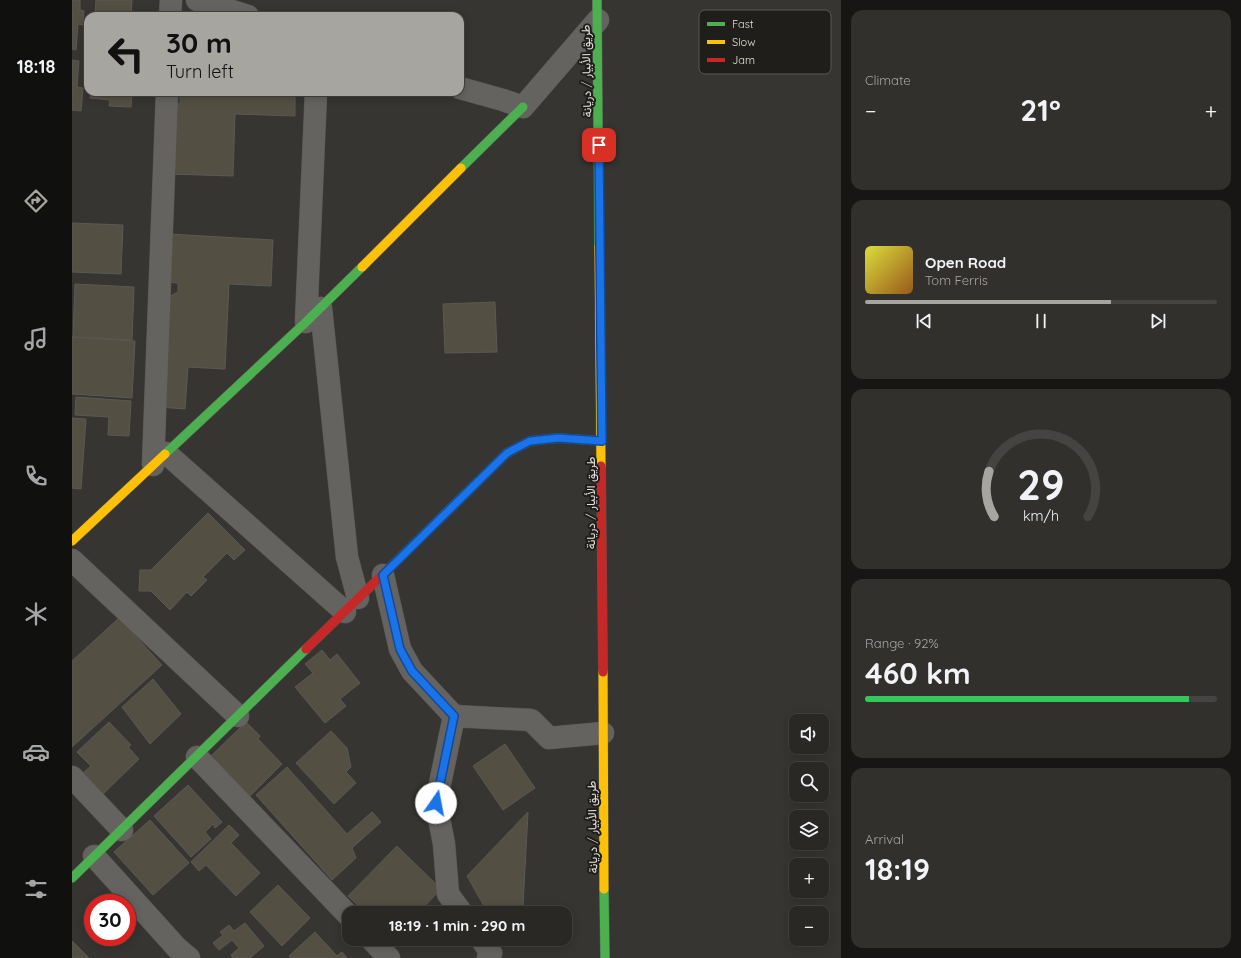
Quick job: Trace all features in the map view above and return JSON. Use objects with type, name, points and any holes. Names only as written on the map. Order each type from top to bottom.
[{"type":"street","points":[[170,12],[171,0]]},
{"type":"street","points":[[197,0],[235,12]]},
{"type":"street","points":[[72,540],[314,315],[522,107],[598,10]]},
{"type":"street","name":"طريق الأبيار / دريانة","points":[[598,10],[605,958]]},
{"type":"street","points":[[464,89],[522,107]]},
{"type":"street","points":[[160,459],[167,96]]},
{"type":"street","points":[[316,96],[314,315],[347,557],[352,605]]},
{"type":"street","points":[[72,878],[507,453],[530,441],[558,438],[602,441]]},
{"type":"street","points":[[160,459],[352,605]]},
{"type":"street","points":[[72,560],[238,716]]},
{"type":"street","points":[[383,575],[400,649],[412,671],[454,716],[531,720],[549,738],[603,733]]},
{"type":"street","points":[[454,716],[436,803],[444,844],[448,894],[457,906]]},
{"type":"street","points":[[196,757],[342,909]]},
{"type":"street","points":[[72,777],[122,830]]},
{"type":"street","points":[[94,856],[177,948],[189,958]]},
{"type":"street","points":[[378,946],[389,958]]},
{"type":"street","points":[[486,946],[491,953],[488,958]]},
{"type":"building","points":[[72,0],[80,0],[80,10],[84,11],[83,25],[78,24],[76,50],[72,49]]},
{"type":"building","points":[[96,0],[132,0],[131,12],[95,12]]},
{"type":"building","points":[[72,60],[79,61],[77,87],[83,88],[81,111],[72,110]]},
{"type":"building","points":[[90,96],[132,96],[131,107],[109,106],[110,100],[90,98]]},
{"type":"building","points":[[180,96],[295,96],[295,116],[235,114],[233,176],[169,174],[170,104],[180,104]]},
{"type":"building","points":[[72,223],[123,225],[121,274],[72,272]]},
{"type":"building","points":[[169,234],[273,240],[271,286],[229,284],[225,369],[188,367],[185,409],[159,407],[165,299],[178,292],[178,283],[167,282]]},
{"type":"building","points":[[75,284],[134,287],[132,340],[73,337]]},
{"type":"building","points":[[495,302],[497,352],[445,353],[443,304]]},
{"type":"building","points":[[72,337],[135,341],[132,398],[72,394]]},
{"type":"building","points":[[76,397],[131,401],[129,436],[108,435],[109,417],[75,415]]},
{"type":"building","points":[[72,418],[86,419],[81,489],[72,488]]},
{"type":"building","points":[[208,513],[245,550],[234,560],[227,553],[203,577],[207,580],[191,596],[187,592],[170,610],[151,591],[139,591],[140,570],[151,570]]},
{"type":"building","points":[[119,618],[162,665],[72,747],[72,661]]},
{"type":"building","points":[[322,650],[330,660],[337,654],[360,683],[340,699],[346,706],[325,723],[295,687],[313,673],[305,664]]},
{"type":"building","points":[[153,679],[181,714],[150,744],[122,707]]},
{"type":"building","points":[[109,722],[131,745],[128,747],[139,759],[103,794],[83,773],[91,766],[77,752]]},
{"type":"building","points":[[246,722],[260,736],[258,739],[282,764],[250,796],[211,756]]},
{"type":"building","points":[[331,731],[347,748],[351,767],[346,772],[356,783],[334,804],[296,763]]},
{"type":"building","points":[[505,744],[535,788],[503,810],[473,766]]},
{"type":"building","points":[[287,767],[347,834],[372,812],[381,822],[352,848],[356,858],[332,880],[256,795]]},
{"type":"building","points":[[188,785],[222,822],[215,828],[213,824],[205,832],[211,839],[191,857],[154,816]]},
{"type":"building","points":[[528,812],[523,906],[484,906],[467,876]]},
{"type":"building","points":[[150,820],[189,863],[153,895],[114,852]]},
{"type":"building","points":[[229,825],[239,835],[231,843],[260,873],[236,896],[206,865],[199,871],[191,862]]},
{"type":"building","points":[[397,846],[441,889],[425,906],[359,906],[348,896]]},
{"type":"building","points":[[278,885],[310,918],[282,946],[250,912]]},
{"type":"building","points":[[245,923],[264,946],[250,958],[233,958],[231,955],[239,948],[232,940],[219,950],[213,943],[223,935],[220,932],[229,925],[234,931]]},
{"type":"building","points":[[315,932],[337,956],[342,952],[347,958],[291,958],[289,956]]},
{"type":"building","points":[[72,941],[89,958],[72,958]]},
{"type":"traffic: fast","points":[[597,0],[599,247]]},
{"type":"traffic: fast","points":[[461,168],[523,107]]},
{"type":"traffic: fast","points":[[165,454],[306,322],[362,267]]},
{"type":"traffic: fast","points":[[402,556],[507,453],[530,441],[558,438],[602,441]]},
{"type":"traffic: fast","points":[[72,878],[306,649]]},
{"type":"traffic: fast","points":[[604,889],[605,958]]},
{"type":"traffic: slow","points":[[362,267],[461,168]]},
{"type":"traffic: slow","points":[[599,247],[601,466]]},
{"type":"traffic: slow","points":[[72,541],[165,454]]},
{"type":"traffic: slow","points":[[603,672],[604,889]]},
{"type":"traffic: jam","points":[[601,466],[603,672]]},
{"type":"traffic: jam","points":[[306,649],[402,556]]},
{"type":"route","points":[[436,803],[454,716],[412,671],[400,649],[383,575],[507,453],[530,441],[558,438],[602,441],[599,145]]}]
